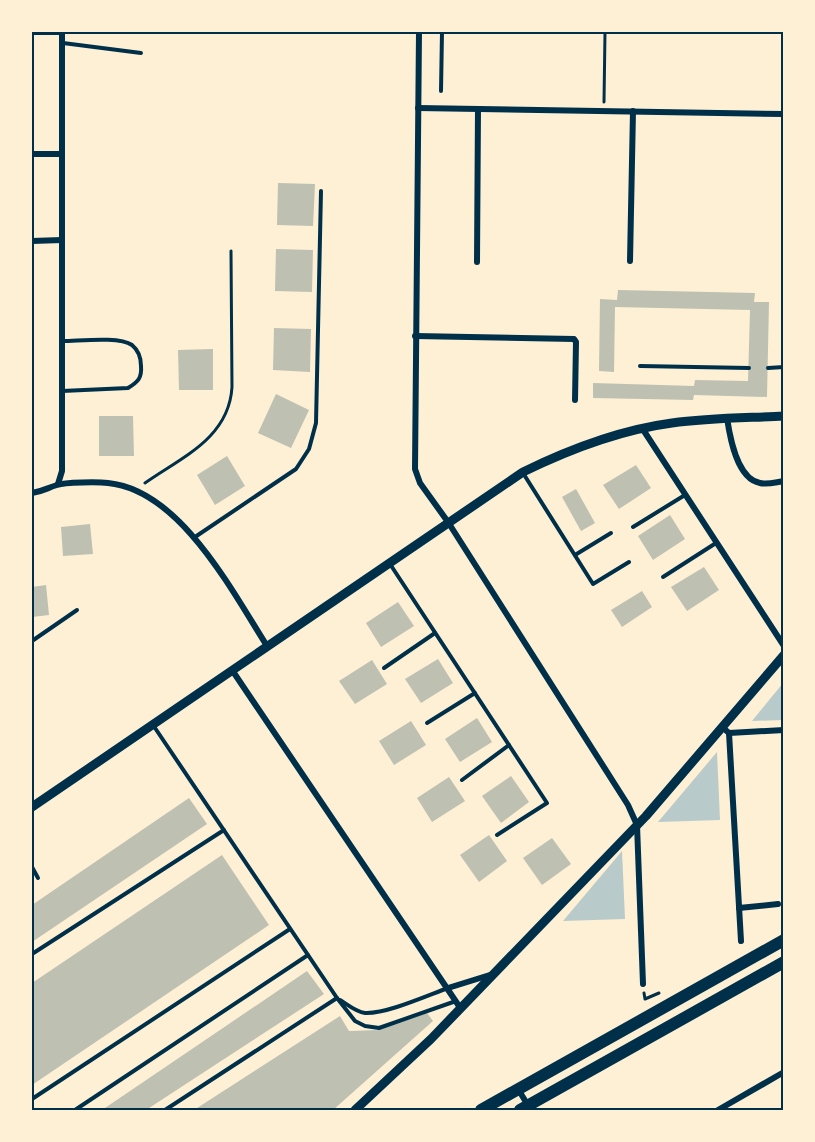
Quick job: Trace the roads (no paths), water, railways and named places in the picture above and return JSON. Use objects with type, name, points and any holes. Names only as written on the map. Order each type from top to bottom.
[{"type":"highway","points":[[481,1110],[783,940]]},
{"type":"highway","points":[[526,1109],[783,962]]},
{"type":"street","points":[[32,32],[62,32],[62,471],[58,484]]},
{"type":"street","points":[[419,32],[413,462],[420,483],[448,522],[628,805],[637,825],[643,984]]},
{"type":"street","points":[[418,108],[783,114]]},
{"type":"street","points":[[477,261],[478,109]]},
{"type":"street","points":[[630,261],[633,111]]},
{"type":"street","points":[[32,154],[62,154]]},
{"type":"street","points":[[32,241],[62,240]]},
{"type":"street","points":[[415,336],[574,339],[576,342],[575,400]]},
{"type":"street","points":[[32,807],[523,472],[580,446],[642,428],[698,420],[783,416]]},
{"type":"street","points":[[727,418],[736,457],[747,476],[762,483],[783,481]]},
{"type":"street","points":[[642,428],[783,646]]},
{"type":"street","points":[[32,493],[46,491],[58,484],[106,483],[136,489],[150,497],[195,537],[267,646]]},
{"type":"street","points":[[355,1110],[416,1054],[458,1005],[496,973],[637,825],[725,730],[783,655]]},
{"type":"street","points":[[232,670],[458,1005]]},
{"type":"street","points":[[725,730],[783,730]]},
{"type":"street","points":[[725,730],[741,941]]},
{"type":"street","points":[[739,908],[778,904]]},
{"type":"street","points":[[448,988],[496,973]]},
{"type":"street","points":[[718,1110],[783,1072]]},
{"type":"street","points":[[518,1089],[526,1109]]},
{"type":"lane","points":[[441,91],[442,32]]},
{"type":"lane","points":[[62,42],[141,53]]},
{"type":"lane","points":[[195,537],[296,469],[312,443],[316,423],[321,191]]},
{"type":"lane","points":[[62,340],[123,341],[134,346],[141,358],[141,374],[138,382],[128,388],[62,391]]},
{"type":"lane","points":[[640,366],[749,368]]},
{"type":"lane","points":[[768,368],[783,367]]},
{"type":"lane","points":[[523,472],[593,585],[629,562]]},
{"type":"lane","points":[[633,527],[685,495]]},
{"type":"lane","points":[[574,555],[610,532]]},
{"type":"lane","points":[[663,577],[716,543]]},
{"type":"lane","points":[[389,562],[546,803],[497,835]]},
{"type":"lane","points":[[32,641],[77,610]]},
{"type":"lane","points":[[384,668],[435,633]]},
{"type":"lane","points":[[427,723],[475,693]]},
{"type":"lane","points":[[152,724],[337,998],[355,1021],[364,1026],[379,1028],[458,1005]]},
{"type":"lane","points":[[462,780],[509,746]]},
{"type":"lane","points":[[32,954],[224,830]]},
{"type":"lane","points":[[32,867],[39,878]]},
{"type":"lane","points":[[32,1099],[290,929]]},
{"type":"lane","points":[[75,1110],[308,955]]},
{"type":"lane","points":[[337,998],[353,1009],[364,1013],[378,1012],[448,988]]},
{"type":"lane","points":[[165,1110],[337,998]]}]
